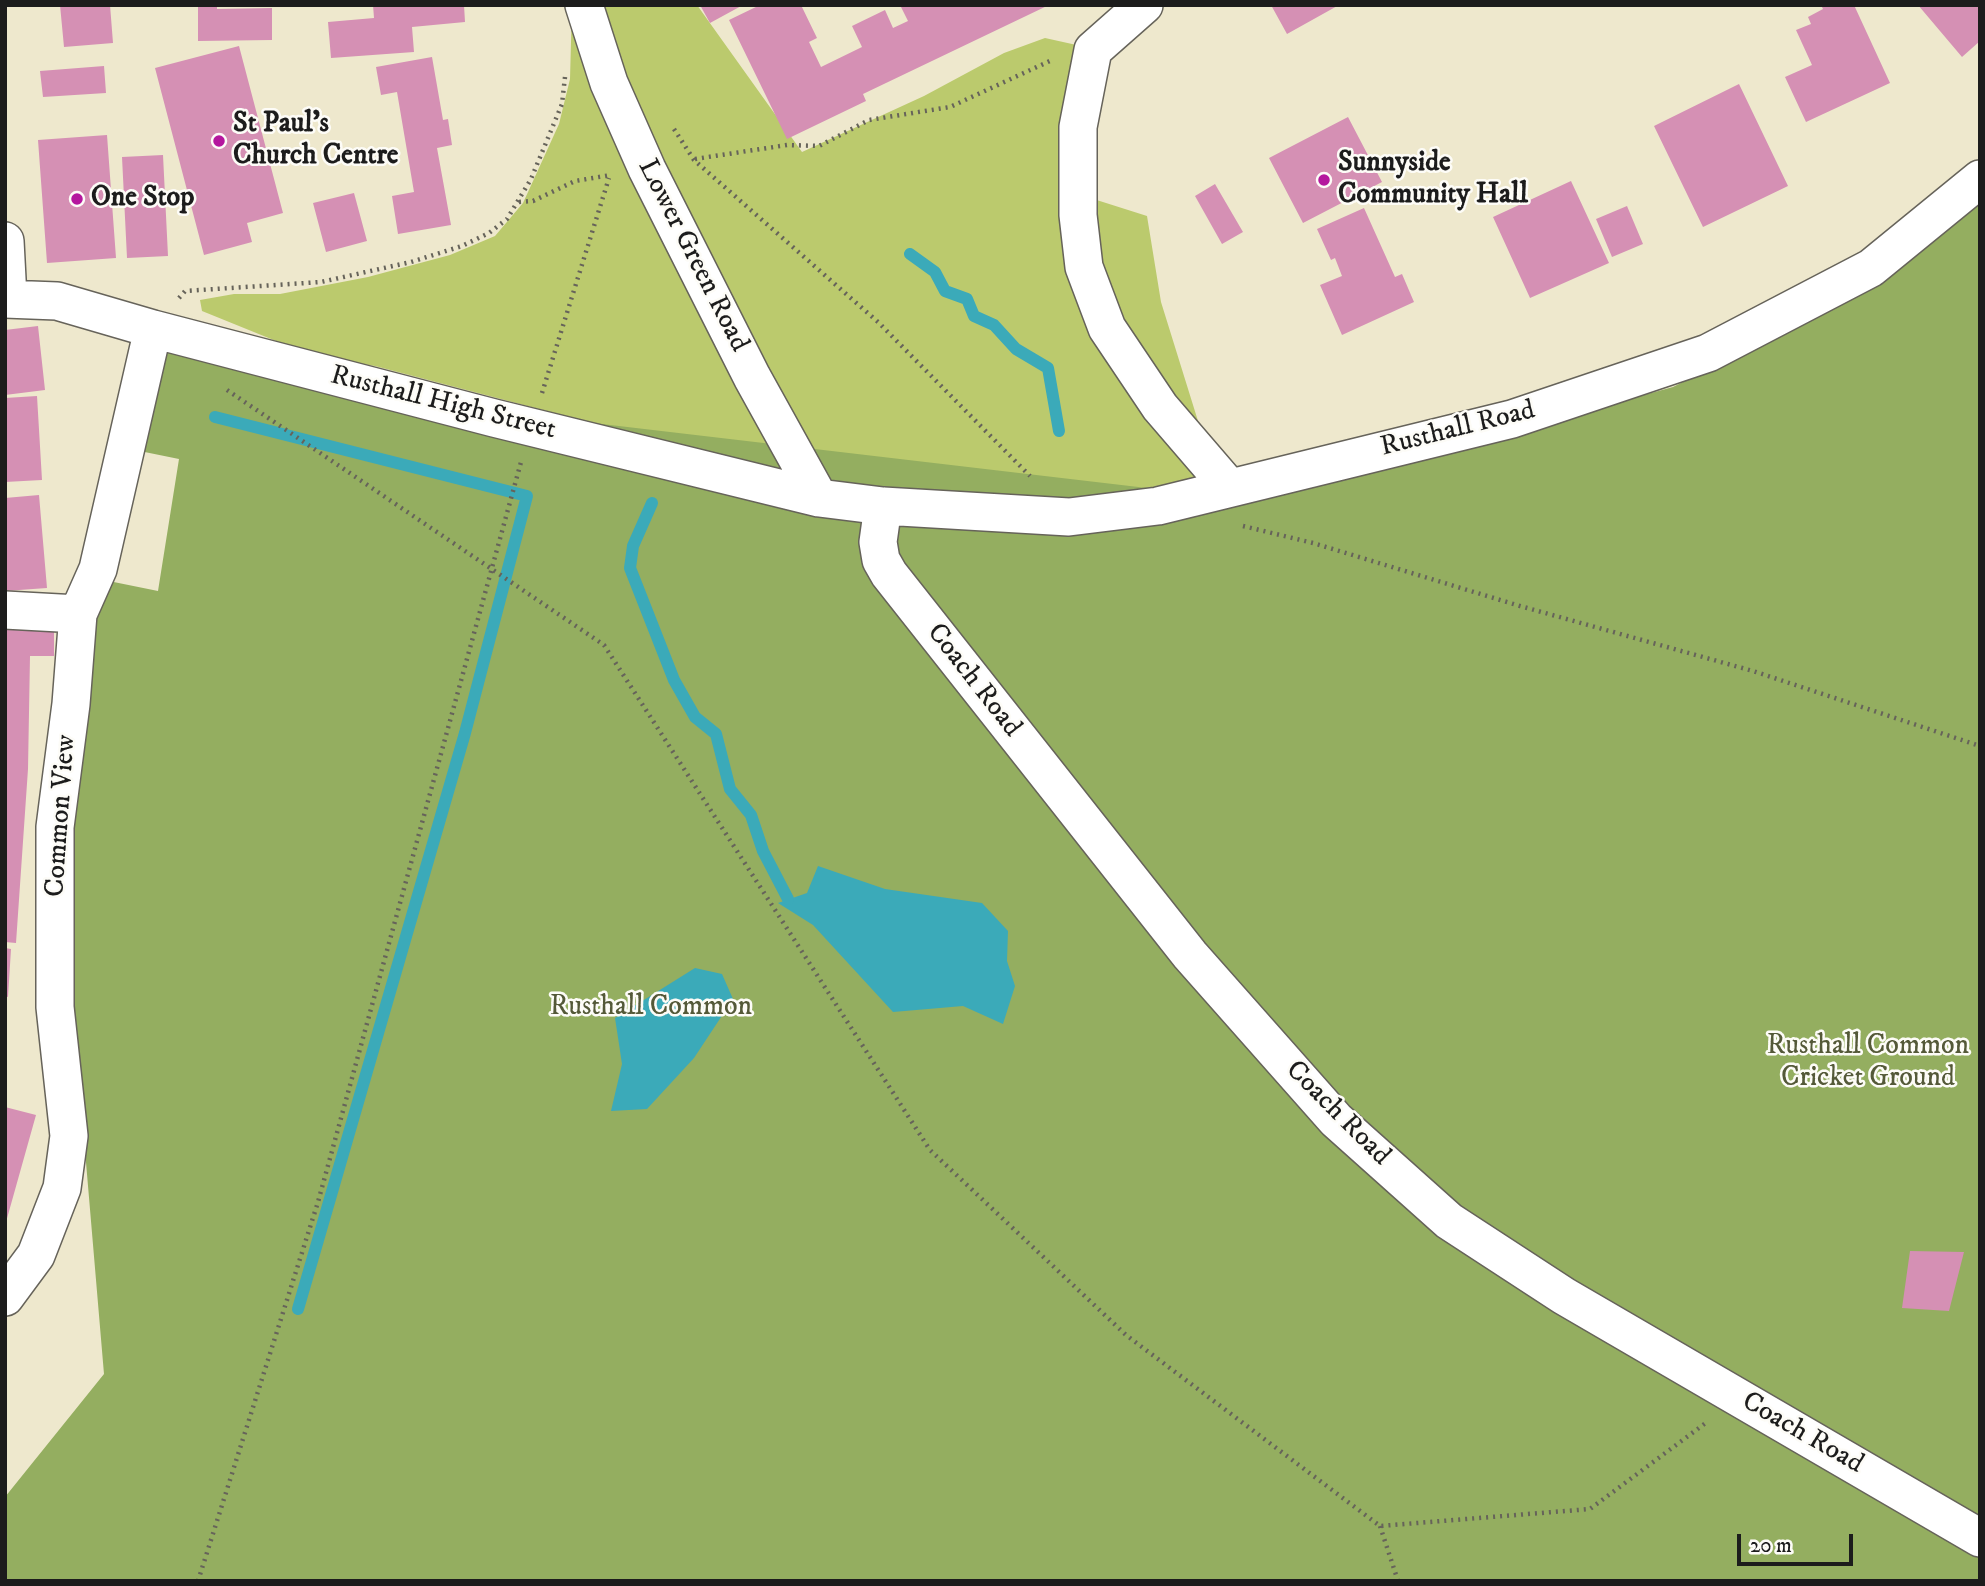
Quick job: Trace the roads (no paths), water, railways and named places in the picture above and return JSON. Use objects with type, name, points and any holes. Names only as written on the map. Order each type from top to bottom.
[{"type":"street","points":[[1144,5],[1093,50],[1078,127],[1078,215],[1084,267],[1107,328],[1160,407],[1228,486]]},
{"type":"street","name":"Lower Green Road","points":[[587,19],[647,169],[752,377],[819,498]]},
{"type":"street","name":"Rusthall Road","points":[[883,506],[1069,517],[1157,506],[1228,486],[1512,419],[1708,353],[1871,268],[1980,179]]},
{"type":"street","points":[[5,241],[7,298]]},
{"type":"street","name":"Rusthall High Street","points":[[7,298],[57,301],[153,329],[531,427],[819,498],[883,506]]},
{"type":"street","name":"Common View","points":[[5,1297],[36,1255],[62,1188],[69,1136],[55,1007],[55,828],[71,704],[78,614],[98,569],[153,329]]},
{"type":"street","name":"Coach Road","points":[[883,506],[878,542],[881,560],[889,574],[1190,955],[1336,1121],[1449,1221],[1564,1296],[1980,1538]]},
{"type":"street","points":[[5,610],[78,614]]},
{"type":"water","points":[[818,866],[885,889],[982,903],[1008,931],[1007,961],[1015,986],[1003,1024],[963,1006],[893,1012],[813,925],[778,903],[807,893]]},
{"type":"water","points":[[695,968],[722,974],[733,999],[694,1058],[647,1109],[611,1111],[622,1064],[615,1018]]},
{"type":"waterway","points":[[910,254],[935,272],[945,291],[967,299],[974,316],[994,325],[1016,349],[1048,368],[1059,431]]},
{"type":"waterway","points":[[215,417],[527,496],[465,733],[298,1309]]},
{"type":"waterway","points":[[652,503],[633,546],[630,568],[674,680],[695,717],[716,734],[730,789],[751,815],[763,851],[788,899]]},
{"type":"place","name":"St Paul's Church Centre","points":[[219,141]]},
{"type":"place","name":"Sunnyside Community Hall","points":[[1324,180]]},
{"type":"place","name":"One Stop","points":[[77,199]]},
{"type":"park label","name":"Rusthall Common","points":[[651,1008]]},
{"type":"park label","name":"Rusthall Common Cricket Ground","points":[[1868,1063]]}]
